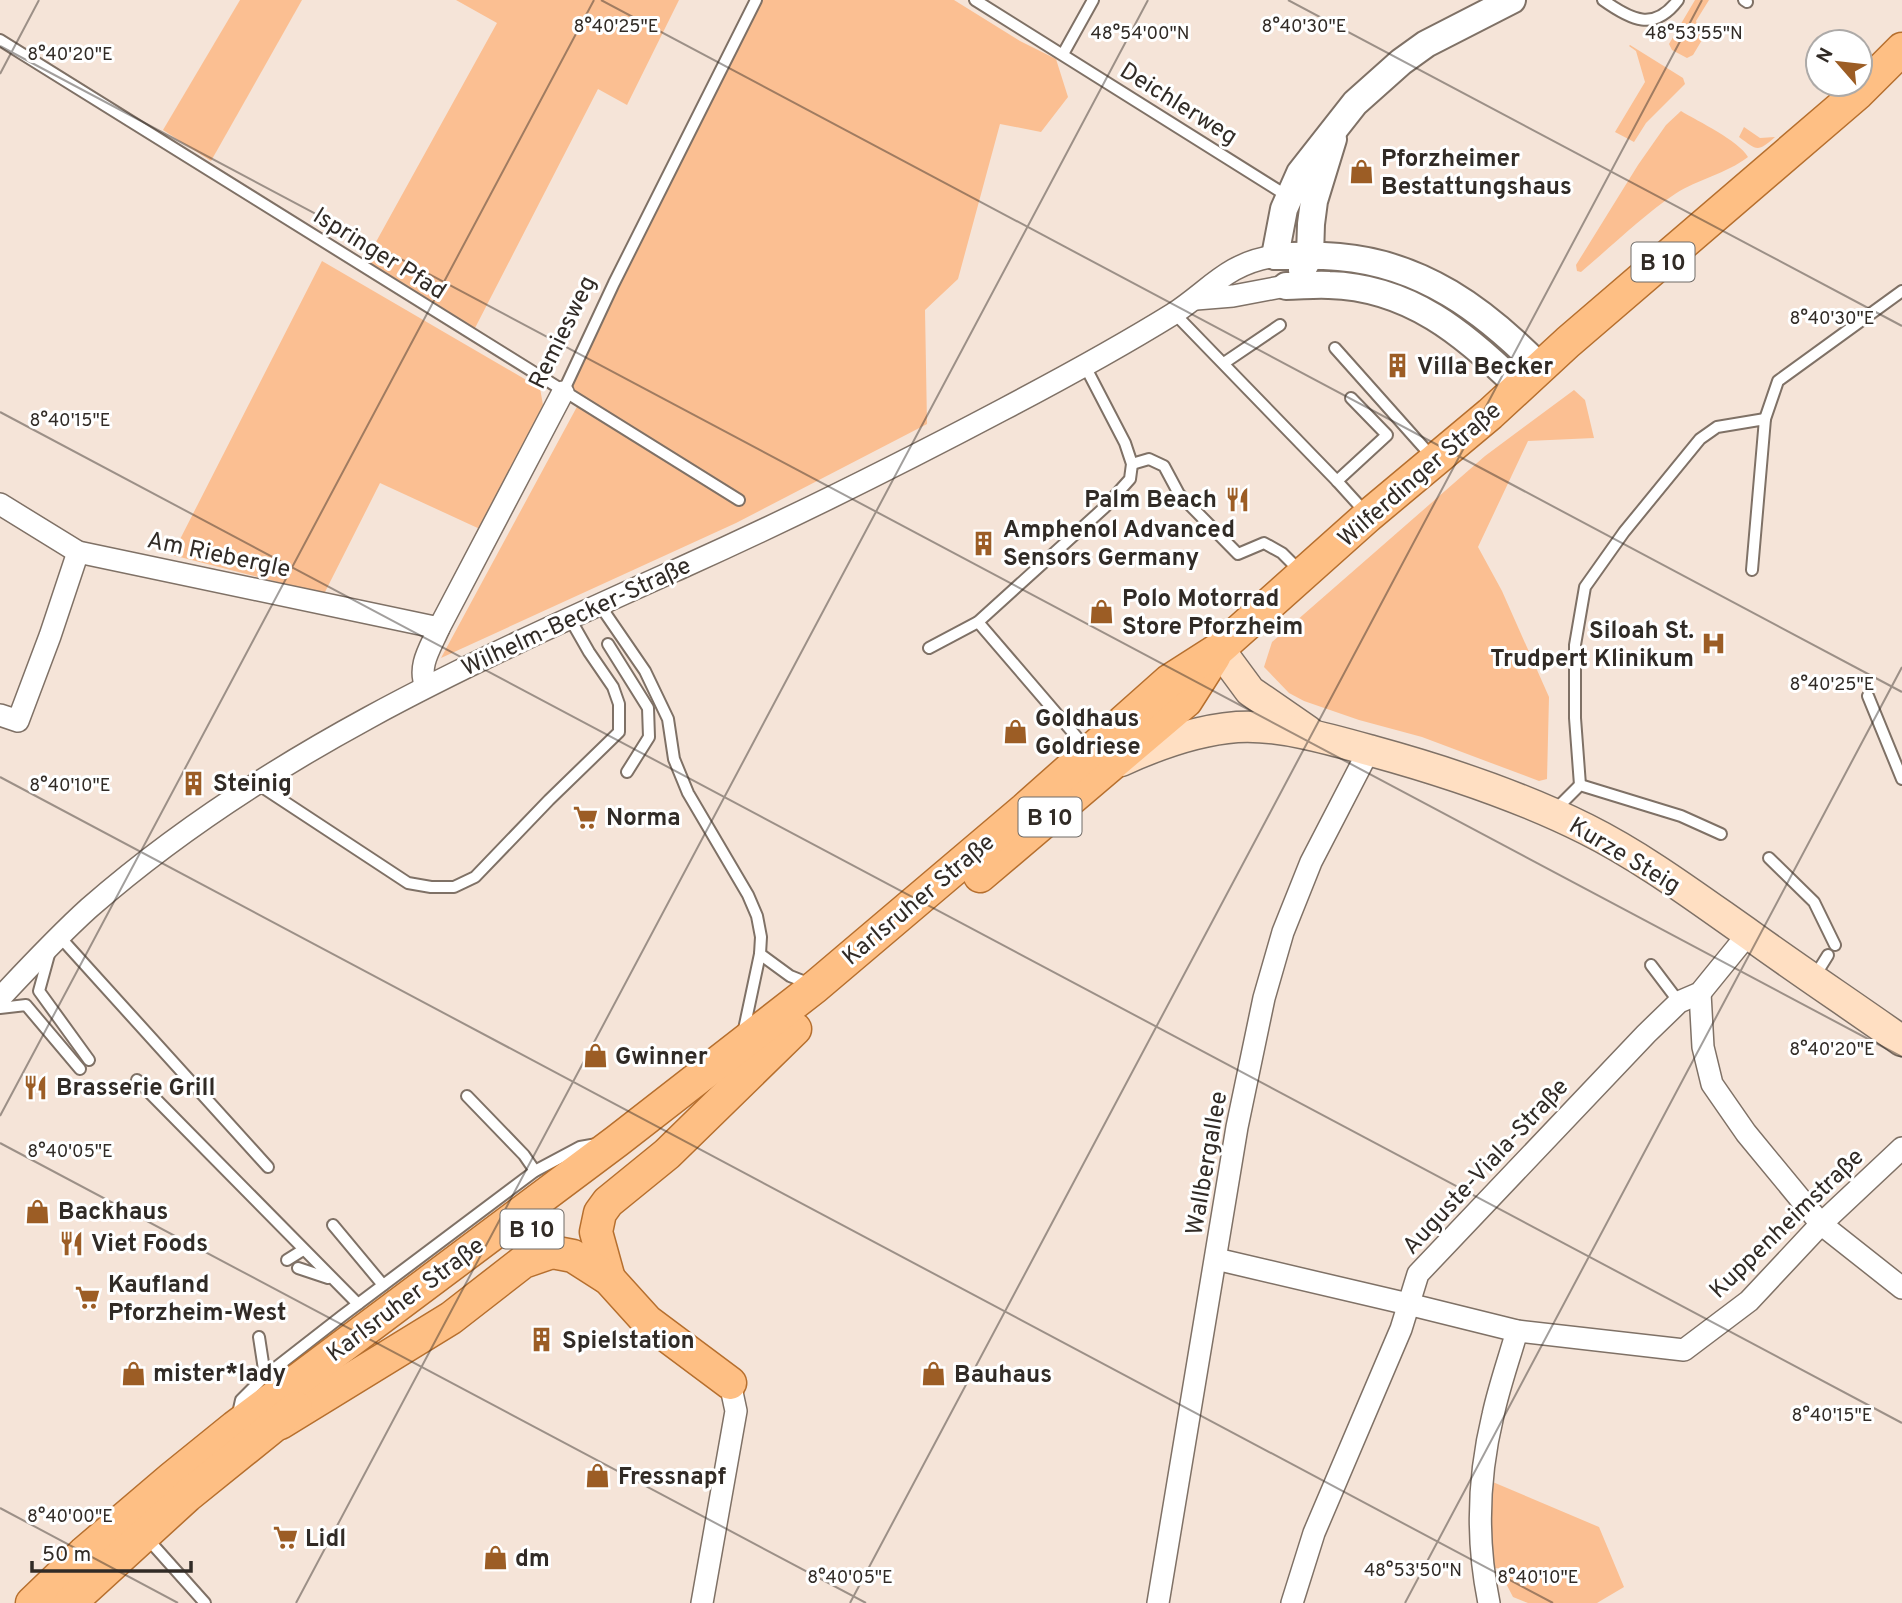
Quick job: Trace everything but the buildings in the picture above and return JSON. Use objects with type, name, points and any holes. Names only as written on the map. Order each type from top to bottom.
[{"type":"main road","name":"Wilferdinger Straße","points":[[1219,649],[1368,516],[1858,93],[1902,49]]},
{"type":"main road","points":[[1219,649],[1225,678],[1234,699],[1264,728]]},
{"type":"main road","name":"Kurze Steig","points":[[1219,649],[1250,691],[1314,736]]},
{"type":"main road","name":"Karlsruher Straße","points":[[70,1603],[144,1535],[269,1428],[795,1029],[1101,758],[1169,681],[1219,649]]},
{"type":"main road","name":"Kurze Steig","points":[[1101,758],[1155,746],[1207,730],[1241,726],[1314,736],[1477,783],[1553,813],[1589,831],[1652,867],[1748,934],[1825,960],[1902,1041]]},
{"type":"main road","name":"Karlsruher Straße","points":[[32,1603],[103,1536],[235,1427],[739,1047],[964,861],[1101,758]]},
{"type":"main road","points":[[609,1279],[596,1232],[600,1213],[608,1202],[667,1154],[795,1029]]},
{"type":"main road","points":[[269,1428],[293,1417],[451,1318],[523,1262],[540,1254],[558,1251],[573,1256],[609,1279],[647,1321],[730,1383]]},
{"type":"street","points":[[1334,132],[1314,201],[1310,256],[1301,273],[1286,286],[1275,256],[1284,209],[1300,173],[1355,103],[1401,62],[1438,38],[1512,0]]},
{"type":"street","name":"Wilhelm-Becker-Straße","points":[[2,994],[56,939],[127,877],[256,783],[354,725],[426,686],[569,617],[843,492],[1085,366],[1196,299],[1213,282],[1236,267],[1275,256],[1310,256],[1370,261],[1401,270],[1427,280],[1481,312],[1530,377]]},
{"type":"street","name":"Wilhelm-Becker-Straße","points":[[1196,299],[1233,296],[1286,286],[1348,287],[1396,299],[1425,311],[1451,326],[1492,360],[1530,377]]},
{"type":"street","name":"Remiesweg","points":[[426,686],[422,666],[439,628],[563,392]]},
{"type":"street","name":"Am Riebergle","points":[[0,504],[78,552],[439,628]]},
{"type":"street","points":[[9,718],[51,636],[78,552]]},
{"type":"street","name":"Wallbergallee","points":[[1158,1603],[1237,1127],[1269,967],[1311,862],[1369,750]]},
{"type":"street","name":"Auguste-Viala-Straße","points":[[1292,1603],[1314,1533],[1401,1329],[1418,1274],[1646,1034],[1679,1002],[1700,993],[1748,934]]},
{"type":"street","points":[[1700,993],[1703,1047],[1712,1084],[1746,1133],[1821,1224],[1902,1288]]},
{"type":"street","name":"Kuppenheimstraße","points":[[1216,1259],[1517,1331],[1684,1350],[1749,1301],[1821,1224],[1902,1148]]},
{"type":"street","points":[[1489,1603],[1479,1519],[1481,1478],[1493,1415],[1517,1331]]},
{"type":"street","points":[[702,1603],[736,1411],[730,1383]]},
{"type":"lane","name":"Remiesweg","points":[[563,392],[614,283],[756,0]]},
{"type":"lane","name":"Deichlerweg","points":[[975,0],[1289,197]]},
{"type":"lane","points":[[1063,54],[1093,0]]},
{"type":"lane","points":[[1603,0],[1617,10],[1643,21],[1666,15],[1678,0]]},
{"type":"lane","name":"Ispringer Pfad","points":[[0,40],[739,500]]},
{"type":"lane","points":[[1752,570],[1765,419],[1778,381],[1902,291]]},
{"type":"lane","points":[[1174,313],[1338,481],[1368,516]]},
{"type":"lane","points":[[1224,363],[1280,325]]},
{"type":"lane","points":[[1335,348],[1435,460]]},
{"type":"lane","points":[[929,648],[978,622],[1126,487],[1132,464],[1125,443],[1085,366]]},
{"type":"lane","points":[[1338,481],[1387,435],[1351,398]]},
{"type":"lane","points":[[1553,813],[1580,785],[1575,718],[1575,645],[1586,587],[1624,532],[1700,439],[1717,427],[1765,419]]},
{"type":"lane","points":[[1132,464],[1149,459],[1164,466],[1179,494],[1238,554],[1264,543],[1282,553],[1304,575]]},
{"type":"lane","points":[[599,604],[645,671],[668,719],[674,759],[688,793],[748,895],[757,916],[761,937],[760,954],[739,1047]]},
{"type":"lane","points":[[256,783],[408,883],[454,887],[475,877],[619,733],[619,704],[612,687],[569,617]]},
{"type":"lane","points":[[978,622],[1101,758]]},
{"type":"lane","points":[[608,644],[648,708],[649,737],[627,772]]},
{"type":"lane","points":[[1868,696],[1902,779]]},
{"type":"lane","points":[[1580,785],[1681,817],[1720,834]]},
{"type":"lane","points":[[1769,858],[1814,902],[1825,960]]},
{"type":"lane","points":[[89,1060],[39,992],[56,939],[268,1167]]},
{"type":"lane","points":[[760,954],[790,976],[816,986]]},
{"type":"lane","points":[[1651,965],[1679,1002]]},
{"type":"lane","points":[[2,994],[26,1005],[80,1069]]},
{"type":"lane","points":[[137,1080],[358,1304]]},
{"type":"lane","points":[[467,1096],[524,1155],[535,1171]]},
{"type":"lane","points":[[235,1427],[241,1400],[265,1376],[535,1171],[580,1147],[617,1141]]},
{"type":"lane","points":[[333,1225],[383,1285]]},
{"type":"lane","points":[[287,1260],[303,1250]]},
{"type":"lane","points":[[298,1268],[331,1279]]},
{"type":"lane","points":[[259,1337],[265,1376]]},
{"type":"lane","points":[[144,1535],[205,1603]]},
{"type":"shaded area","points":[[240,0],[302,0],[211,161],[163,130]]},
{"type":"shaded area","points":[[456,0],[679,0],[627,105],[598,89],[475,328],[366,260],[497,23]]},
{"type":"shaded area","points":[[762,0],[954,0],[1020,41],[1056,59],[1068,97],[1041,132],[1000,124],[958,279],[925,310],[927,424],[736,523],[441,658],[579,403],[563,392]]},
{"type":"shaded area","points":[[1695,0],[1709,0],[1696,21],[1702,40],[1693,55],[1687,58],[1672,50],[1669,44]]},
{"type":"shaded area","points":[[1630,45],[1683,78],[1685,84],[1646,123],[1634,142],[1615,132],[1645,82],[1636,51]]},
{"type":"shaded area","points":[[1681,111],[1727,138],[1748,157],[1731,168],[1675,194],[1639,221],[1581,272],[1577,271],[1576,265],[1638,165],[1666,125]]},
{"type":"shaded area","points":[[1744,127],[1760,138],[1775,137],[1757,148],[1739,137]]},
{"type":"shaded area","points":[[322,261],[540,388],[543,405],[482,530],[380,483],[324,594],[172,555]]},
{"type":"shaded area","points":[[1574,390],[1585,400],[1594,438],[1528,441],[1478,547],[1502,591],[1549,697],[1547,779],[1539,781],[1422,737],[1359,720],[1289,693],[1264,667],[1272,642],[1485,456]]},
{"type":"shaded area","points":[[1488,1480],[1599,1527],[1624,1587],[1597,1603],[1528,1603],[1513,1597],[1498,1568],[1488,1569]]},
{"type":"place","name":"Pforzheimer Bestattungshaus","points":[[1361,172]]},
{"type":"place","name":"Villa Becker","points":[[1397,366]]},
{"type":"place","name":"Palm Beach","points":[[1237,499]]},
{"type":"place","name":"Amphenol Advanced Sensors Germany","points":[[983,543]]},
{"type":"place","name":"Polo Motorrad Store Pforzheim","points":[[1102,612]]},
{"type":"place","name":"Siloah St. Trudpert Klinikum","points":[[1714,644]]},
{"type":"place","name":"Goldhaus Goldriese","points":[[1015,732]]},
{"type":"place","name":"Steinig","points":[[193,783]]},
{"type":"place","name":"Norma","points":[[586,817]]},
{"type":"place","name":"Gwinner","points":[[595,1056]]},
{"type":"place","name":"Brasserie Grill","points":[[36,1087]]},
{"type":"place","name":"Backhaus","points":[[38,1211]]},
{"type":"place","name":"Viet Foods","points":[[71,1243]]},
{"type":"place","name":"Kaufland Pforzheim-West","points":[[88,1298]]},
{"type":"place","name":"Spielstation","points":[[542,1340]]},
{"type":"place","name":"mister*lady","points":[[133,1373]]},
{"type":"place","name":"Bauhaus","points":[[934,1374]]},
{"type":"place","name":"Fressnapf","points":[[598,1476]]},
{"type":"place","name":"Lidl","points":[[285,1538]]},
{"type":"place","name":"dm","points":[[495,1558]]}]
